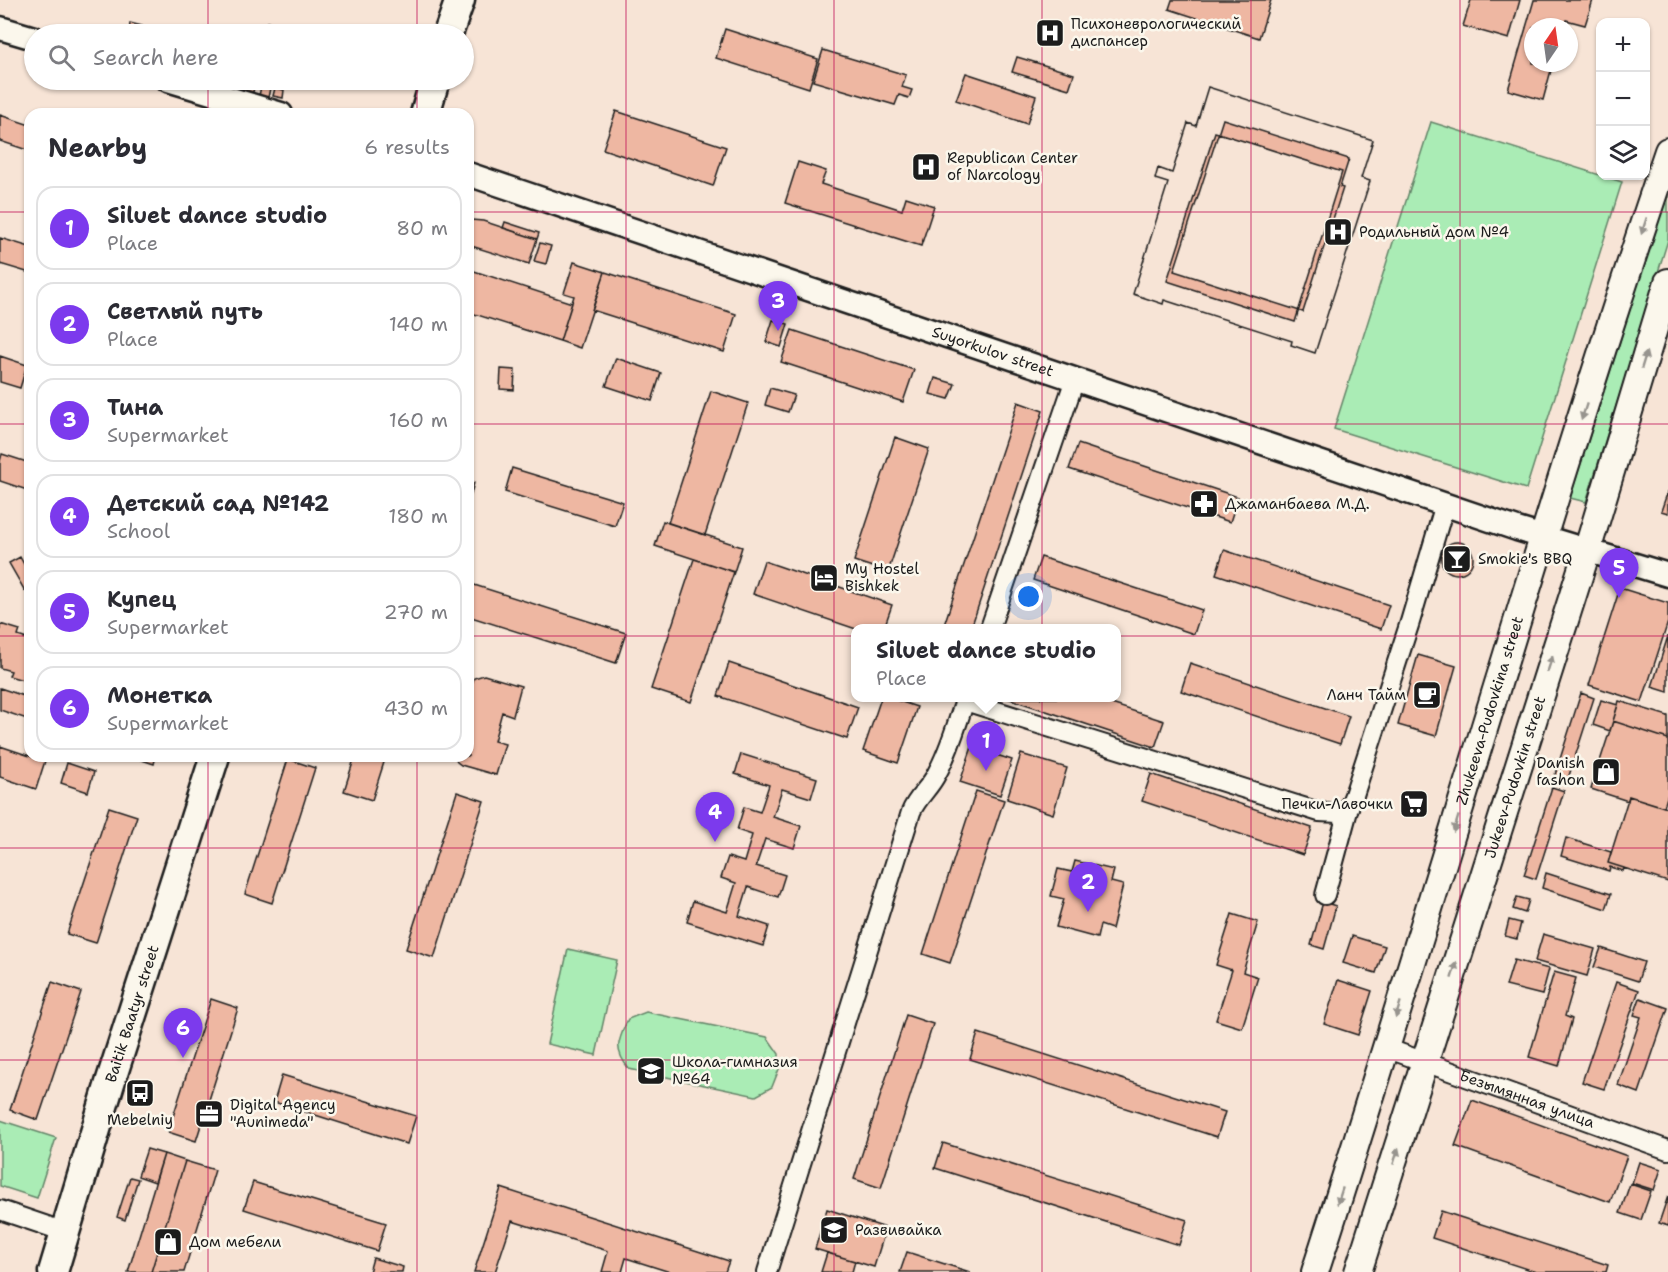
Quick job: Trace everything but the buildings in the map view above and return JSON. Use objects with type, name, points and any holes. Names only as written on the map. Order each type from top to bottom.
[{"type":"main road","points":[[451,24],[459,0]]},
{"type":"main road","points":[[427,108],[432,90]]},
{"type":"main road","name":"Zhukeeva-Pudovkina street","points":[[1315,1272],[1543,537],[1668,151]]},
{"type":"main road","name":"Jukeev-Pudovkin street","points":[[1358,1272],[1587,551],[1668,282]]},
{"type":"main road","name":"Baitik Baatyr street","points":[[53,1272],[110,1083],[213,762]]},
{"type":"street","points":[[0,28],[24,35]]},
{"type":"street","points":[[201,90],[261,108]]},
{"type":"street","name":"Suyorkulov street","points":[[474,176],[1543,537],[1668,575]]},
{"type":"street","points":[[991,624],[1075,379]]},
{"type":"street","points":[[1325,895],[1349,807],[1410,622],[1445,504]]},
{"type":"street","points":[[767,1272],[911,812],[915,802],[928,787],[941,765],[964,702]]},
{"type":"street","points":[[974,702],[1319,812],[1338,813],[1349,807]]},
{"type":"street","name":"Безымянная улица","points":[[1386,1048],[1668,1150]]},
{"type":"street","points":[[0,1210],[65,1232]]},
{"type":"green space","points":[[1431,122],[1596,174],[1596,180],[1622,182],[1526,489],[1334,429]]},
{"type":"green space","points":[[1668,190],[1668,240],[1586,502],[1570,498]]},
{"type":"green space","points":[[568,949],[617,960],[596,1055],[547,1044]]},
{"type":"green space","points":[[646,1012],[767,1037],[779,1054],[779,1069],[772,1087],[756,1096],[629,1069],[619,1050],[620,1039],[628,1019]]},
{"type":"green space","points":[[0,1120],[56,1138],[37,1198],[0,1186]]},
{"type":"place","name":"Психоневрологический диспансер","points":[[1050,33]]},
{"type":"place","name":"Republican Center of Narcology","points":[[926,167]]},
{"type":"place","name":"Родильный дом №4","points":[[1338,232]]},
{"type":"place","name":"Тина","points":[[778,331]]},
{"type":"place","name":"Джаманбаева М.Д.","points":[[1204,504]]},
{"type":"place","name":"Smokie's BBQ","points":[[1457,559]]},
{"type":"place","name":"My Hostel Bishkek","points":[[824,578]]},
{"type":"place","name":"Купец","points":[[1619,598]]},
{"type":"place","name":"Ланч Тайм","points":[[1427,695]]},
{"type":"place","name":"Siluet dance studio","points":[[986,771]]},
{"type":"place","name":"Danish fashon","points":[[1606,772]]},
{"type":"place","name":"Печки-Лавочки","points":[[1414,804]]},
{"type":"place","name":"Детский сад №142","points":[[715,842]]},
{"type":"place","name":"Светлый путь","points":[[1088,912]]},
{"type":"place","name":"Монетка","points":[[183,1058]]},
{"type":"place","name":"Школа-гимназия №64","points":[[651,1071]]},
{"type":"place","name":"Mebelniy","points":[[140,1093]]},
{"type":"place","name":"Digital Agency \"Aunimeda\"","points":[[209,1114]]},
{"type":"place","name":"Развивайка","points":[[834,1230]]},
{"type":"place","name":"Дом мебели","points":[[168,1242]]}]
